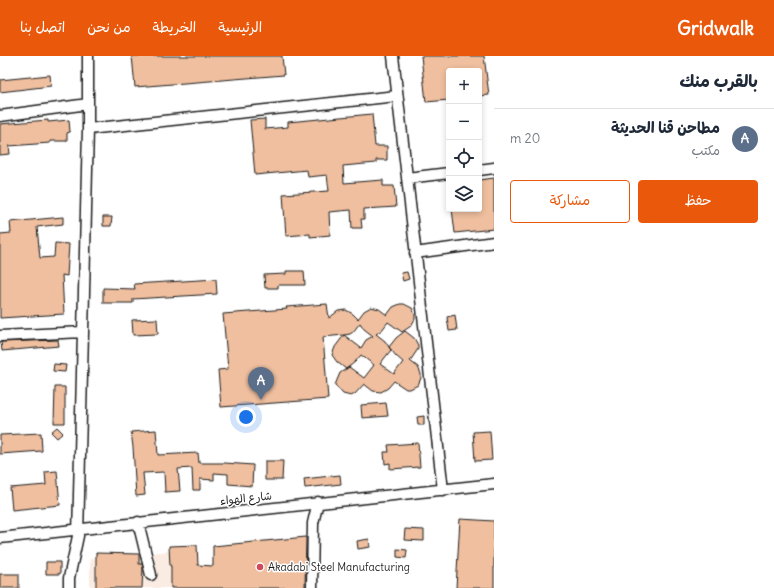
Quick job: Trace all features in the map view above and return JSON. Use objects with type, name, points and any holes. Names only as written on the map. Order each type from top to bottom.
[{"type":"street","points":[[69,588],[69,578],[79,528],[88,129],[88,56]]},
{"type":"street","points":[[393,56],[443,490]]},
{"type":"street","points":[[88,129],[397,96]]},
{"type":"street","points":[[0,116],[88,104]]},
{"type":"street","points":[[482,170],[494,168]]},
{"type":"street","points":[[407,178],[446,173]]},
{"type":"street","points":[[415,253],[494,242]]},
{"type":"street","points":[[0,336],[83,332]]},
{"type":"street","name":"شارع الهواء","points":[[0,538],[79,528],[494,484]]},
{"type":"street","points":[[312,588],[313,523],[318,502]]},
{"type":"street","points":[[138,522],[151,575]]},
{"type":"shaded area","points":[[190,549],[190,588],[90,588],[90,559]]},
{"type":"building","points":[[132,56],[282,56],[284,75],[135,87]]},
{"type":"building","points":[[421,56],[484,56],[489,95],[482,96],[482,68],[446,68],[446,100],[426,102]]},
{"type":"building","points":[[50,75],[51,86],[0,92],[0,80]]},
{"type":"building","points":[[372,114],[375,146],[387,146],[387,160],[376,160],[376,163],[343,166],[344,183],[383,180],[383,186],[394,186],[396,207],[364,209],[364,219],[361,219],[362,228],[352,228],[351,210],[329,212],[330,235],[310,237],[310,234],[286,236],[283,194],[329,191],[327,175],[308,177],[307,170],[255,175],[250,120],[265,119],[265,129],[288,127],[288,122]]},
{"type":"building","points":[[48,120],[48,122],[69,120],[70,132],[67,133],[67,141],[50,141],[50,143],[9,146],[10,154],[0,155],[0,124]]},
{"type":"building","points":[[494,178],[494,229],[455,233],[452,212],[482,212],[482,180]]},
{"type":"building","points":[[63,217],[63,224],[37,227],[40,258],[54,257],[55,243],[69,244],[67,276],[62,275],[64,314],[0,318],[0,234],[11,233],[10,222]]},
{"type":"building","points":[[103,217],[112,217],[111,226],[103,226]]},
{"type":"building","points":[[286,271],[304,271],[305,285],[278,285],[278,288],[265,288],[264,275],[286,274]]},
{"type":"building","points":[[407,272],[409,279],[403,281],[401,273]]},
{"type":"building","points":[[216,279],[217,294],[133,299],[133,303],[103,303],[103,288],[135,289],[134,284]]},
{"type":"building","points":[[327,304],[329,318],[338,311],[346,310],[358,319],[364,311],[371,307],[379,309],[387,315],[393,307],[400,304],[404,304],[412,308],[415,319],[411,326],[402,332],[388,322],[382,330],[376,334],[385,341],[389,347],[396,338],[405,331],[414,338],[418,345],[418,349],[410,361],[418,367],[421,374],[418,385],[410,389],[406,389],[394,381],[388,388],[381,392],[373,391],[364,384],[355,394],[351,396],[343,394],[335,385],[340,373],[346,369],[337,362],[332,355],[335,347],[344,335],[323,337],[328,399],[221,407],[218,370],[228,369],[223,314],[287,309],[286,307]],"holes":[[[360,323],[364,329],[373,336],[366,340],[361,348],[344,335],[350,334]],[[389,347],[403,362],[394,374],[380,364],[391,350]],[[361,355],[374,365],[364,378],[349,367],[346,369]]]},
{"type":"building","points":[[455,315],[457,330],[449,331],[447,317]]},
{"type":"building","points":[[157,319],[158,334],[133,335],[132,320]]},
{"type":"building","points":[[58,340],[59,346],[2,351],[1,342]]},
{"type":"building","points":[[54,364],[66,365],[65,372],[53,371]]},
{"type":"building","points":[[55,387],[65,387],[65,423],[54,423]]},
{"type":"building","points":[[386,403],[388,416],[362,418],[361,405]]},
{"type":"building","points":[[424,416],[424,425],[418,425],[417,417]]},
{"type":"building","points":[[57,427],[63,433],[57,438],[51,432]]},
{"type":"building","points":[[156,430],[158,455],[198,453],[199,463],[253,465],[252,486],[228,484],[228,474],[214,473],[214,480],[200,479],[200,490],[193,490],[192,468],[178,469],[180,491],[165,492],[164,472],[143,473],[145,495],[136,496],[131,432]]},
{"type":"building","points":[[490,431],[492,460],[475,461],[473,432]]},
{"type":"building","points":[[41,433],[42,451],[0,454],[0,435]]},
{"type":"building","points":[[418,443],[420,467],[390,469],[390,463],[385,464],[384,452],[389,452],[388,445]]},
{"type":"building","points":[[265,461],[283,461],[282,480],[265,480]]},
{"type":"building","points":[[57,471],[60,505],[12,510],[10,488],[46,485],[45,472]]},
{"type":"building","points":[[340,475],[341,484],[305,488],[304,479]]},
{"type":"building","points":[[460,519],[494,521],[494,588],[456,588]]},
{"type":"building","points":[[405,529],[424,530],[424,541],[404,540]]},
{"type":"building","name":"Akadabi Steel Manufacturing","points":[[306,537],[305,588],[171,588],[169,546],[197,545],[198,565],[213,566],[213,546]]},
{"type":"building","points":[[369,539],[370,547],[358,549],[357,541]]},
{"type":"building","points":[[397,549],[407,550],[406,558],[397,557]]},
{"type":"building","points":[[96,553],[139,554],[139,564],[142,564],[143,568],[142,588],[96,588]]},
{"type":"building","points":[[46,562],[60,562],[60,574],[46,574]]},
{"type":"building","points":[[0,574],[19,574],[19,588],[0,588]]},
{"type":"place","name":"مطاحن قنا الحديثة","points":[[261,400]]},
{"type":"place","name":"Akadabi Steel Manufacturing","points":[[260,567]]}]
